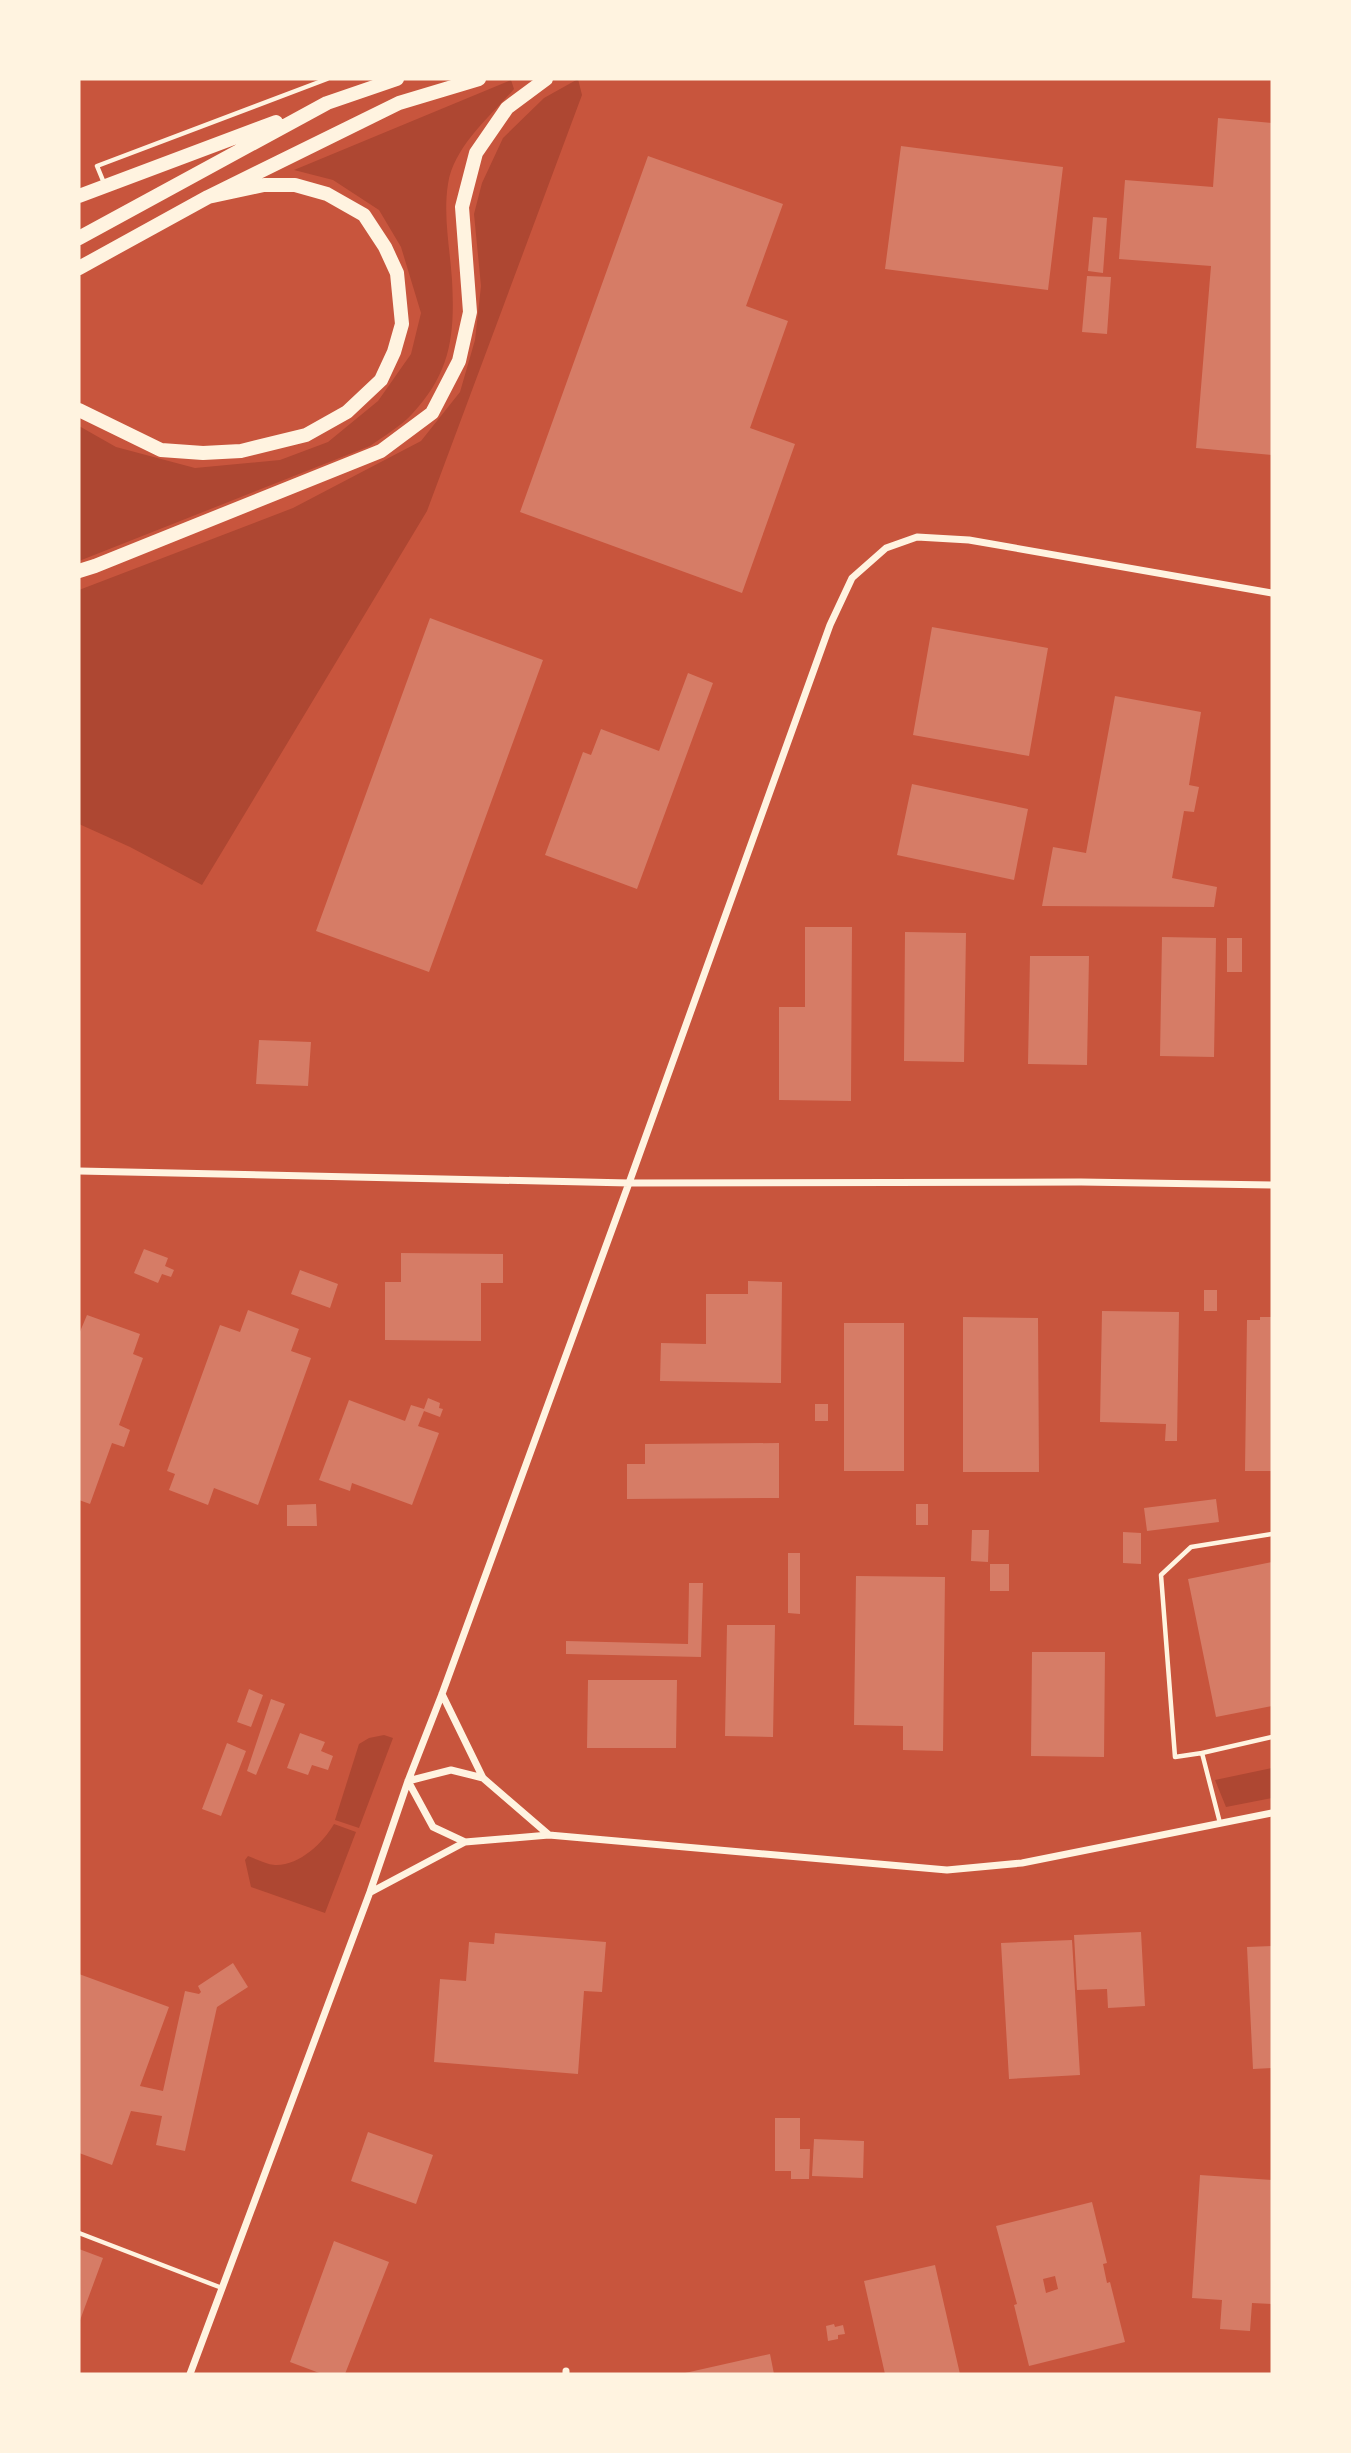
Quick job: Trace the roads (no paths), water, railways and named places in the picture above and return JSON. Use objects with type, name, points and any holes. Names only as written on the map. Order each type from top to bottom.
[{"type":"highway","points":[[79,196],[397,79]]},
{"type":"highway","points":[[79,268],[208,197],[399,103],[479,79]]},
{"type":"highway","points":[[79,571],[381,450],[432,413],[459,361],[470,312],[462,207],[476,153],[507,108],[546,79]]},
{"type":"highway","points":[[79,238],[327,103]]},
{"type":"highway","points":[[79,410],[161,450],[204,453],[241,451],[306,435],[347,412],[381,380],[394,352],[402,324],[397,273],[386,247],[364,215],[327,194],[295,185],[264,185],[208,197]]},
{"type":"street","points":[[190,2374],[370,1892],[408,1781],[629,1183],[830,625],[852,578],[886,548],[917,537],[969,540],[1272,593]]},
{"type":"street","points":[[79,1171],[629,1183],[1081,1182],[1272,1185]]},
{"type":"street","points":[[442,1694],[483,1778],[549,1835]]},
{"type":"street","points":[[408,1781],[451,1770],[483,1778]]},
{"type":"street","points":[[408,1781],[433,1828],[465,1842]]},
{"type":"street","points":[[370,1892],[465,1842],[549,1835],[947,1870],[1022,1863],[1272,1813]]},
{"type":"lane","points":[[106,186],[97,166],[327,79]]},
{"type":"lane","points":[[1272,1534],[1191,1547],[1161,1575],[1175,1757],[1202,1754],[1272,1737]]},
{"type":"lane","points":[[1202,1754],[1220,1824]]},
{"type":"lane","points":[[79,2233],[223,2289]]}]
